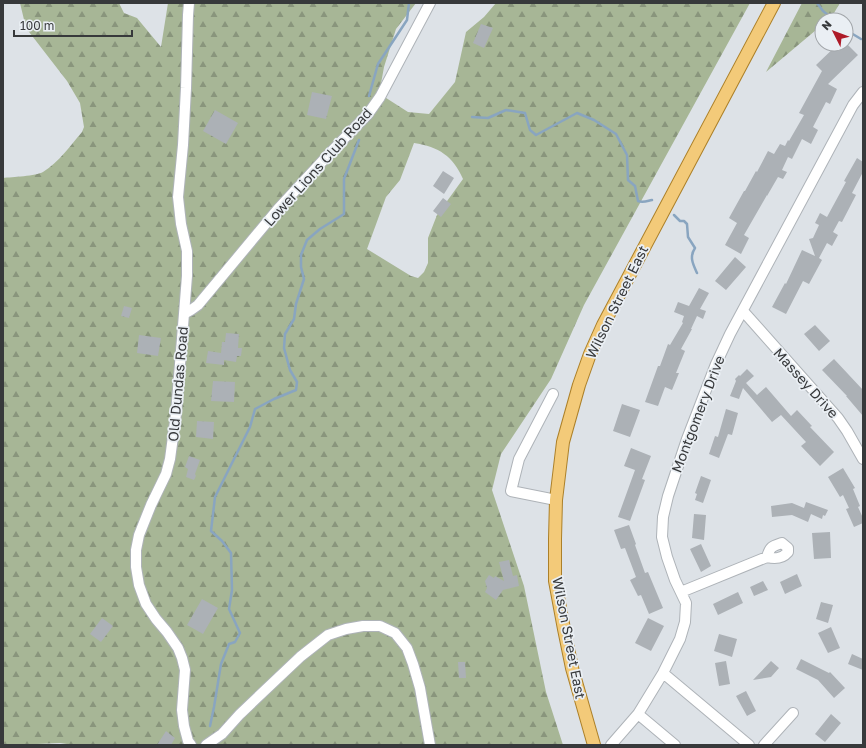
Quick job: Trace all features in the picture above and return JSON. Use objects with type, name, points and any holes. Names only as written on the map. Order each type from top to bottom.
[{"type":"main road","name":"Wilson Street East","points":[[594,745],[572,668],[556,581],[556,500],[563,442],[579,385],[590,354],[606,318],[774,3]]},
{"type":"street","name":"Old Dundas Road","points":[[189,3],[184,138],[178,197],[181,224],[188,251],[176,414],[170,459],[166,474],[139,535],[136,550],[136,567],[139,585],[146,604],[178,648],[182,658],[185,670],[182,710],[184,726],[191,745]]},
{"type":"street","name":"Lower Lions Club Road","points":[[184,314],[198,305],[278,209],[368,114],[380,97],[430,3]]},
{"type":"street","name":"Montgomery Drive","points":[[611,745],[638,714],[663,673],[680,639],[685,622],[686,603],[675,580],[662,537],[663,517],[668,496],[702,398],[716,364],[743,311],[853,106],[863,92]]},
{"type":"street","name":"Massey Drive","points":[[743,311],[838,418],[863,459]]},
{"type":"street","points":[[553,394],[519,460],[511,491],[556,500]]},
{"type":"street","points":[[681,592],[767,557]]},
{"type":"street","points":[[209,744],[222,734],[240,714],[300,657],[328,634],[363,626],[380,626],[395,633],[407,648],[420,688],[430,745]]},
{"type":"street","points":[[663,673],[749,745]]},
{"type":"street","points":[[764,745],[792,713]]},
{"type":"street","points":[[638,714],[675,745]]},
{"type":"green space","points":[[20,3],[119,3],[124,13],[137,18],[161,47],[168,3],[416,3],[396,29],[384,67],[380,89],[383,96],[408,112],[429,114],[455,82],[466,32],[484,17],[496,3],[750,3],[584,305],[551,379],[501,454],[492,490],[524,586],[546,692],[563,745],[74,745],[60,743],[3,745],[3,178],[43,172],[64,154],[82,132],[84,127],[80,103],[67,81],[26,28]],"holes":[[[414,143],[438,150],[450,159],[455,164],[463,179],[437,215],[428,238],[428,263],[424,272],[418,278],[411,276],[367,249],[386,197],[400,180]]]},
{"type":"green space","points":[[802,3],[840,3],[835,12],[814,12],[814,32],[766,72]]},
{"type":"building","points":[[481,24],[493,28],[484,48],[473,43]]},
{"type":"building","points":[[854,51],[858,55],[828,84],[837,89],[830,104],[826,102],[813,127],[818,130],[811,144],[802,139],[792,159],[788,157],[782,170],[787,172],[783,179],[778,177],[744,235],[749,238],[741,254],[725,245],[737,223],[729,218],[768,151],[774,154],[780,144],[785,146],[804,115],[799,113],[822,71],[816,65],[830,52]]},
{"type":"building","points":[[312,92],[332,96],[326,119],[307,115]]},
{"type":"building","points":[[215,110],[238,123],[226,144],[203,131]]},
{"type":"building","points":[[857,158],[863,162],[863,172],[852,193],[856,195],[842,222],[839,221],[833,232],[838,235],[832,246],[827,243],[819,258],[822,260],[809,284],[803,281],[786,314],[772,307],[785,283],[786,284],[802,250],[815,256],[809,239],[813,238],[819,225],[815,223],[820,213],[827,217]]},
{"type":"building","points":[[443,171],[454,178],[444,194],[433,186]]},
{"type":"building","points":[[443,198],[451,204],[441,217],[433,211]]},
{"type":"building","points":[[735,257],[746,267],[726,290],[715,281]]},
{"type":"building","points":[[699,288],[709,293],[700,309],[706,311],[703,319],[697,316],[681,349],[685,351],[676,373],[679,373],[672,390],[665,387],[658,406],[645,402],[668,344],[670,345],[683,323],[684,316],[674,312],[678,302],[689,306]]},
{"type":"building","points":[[124,306],[132,308],[129,318],[121,316]]},
{"type":"building","points":[[815,325],[830,341],[819,351],[804,334]]},
{"type":"building","points":[[226,333],[239,334],[238,348],[242,348],[241,356],[237,356],[236,362],[224,360],[224,365],[206,363],[208,351],[221,353],[222,342],[225,342]]},
{"type":"building","points":[[139,335],[161,338],[158,356],[137,353]]},
{"type":"building","points":[[834,359],[863,390],[863,416],[847,396],[822,370]]},
{"type":"building","points":[[747,369],[754,376],[746,383],[757,395],[766,387],[791,416],[797,410],[812,426],[810,427],[834,452],[820,466],[801,446],[806,442],[781,415],[772,422],[743,388],[739,399],[730,396],[736,381],[735,379]]},
{"type":"building","points":[[213,381],[235,382],[234,402],[211,401]]},
{"type":"building","points":[[622,404],[640,410],[630,437],[613,431]]},
{"type":"building","points":[[726,409],[738,413],[732,435],[728,434],[719,458],[709,454],[715,436],[718,437]]},
{"type":"building","points":[[197,421],[214,422],[213,439],[196,437]]},
{"type":"building","points":[[631,448],[651,456],[642,479],[645,480],[630,521],[618,517],[635,470],[624,466]]},
{"type":"building","points":[[189,456],[200,460],[194,480],[186,477],[188,469],[185,467]]},
{"type":"building","points":[[843,468],[855,488],[853,489],[863,518],[863,523],[854,527],[846,509],[849,508],[843,495],[840,497],[828,477]]},
{"type":"building","points":[[701,476],[711,480],[703,503],[695,500],[697,494],[695,493]]},
{"type":"building","points":[[806,502],[828,510],[825,516],[823,515],[822,519],[811,514],[808,522],[792,515],[772,517],[771,506],[792,503],[804,508]]},
{"type":"building","points":[[694,514],[706,515],[704,540],[692,538]]},
{"type":"building","points":[[629,525],[645,573],[648,572],[663,608],[649,614],[641,595],[638,596],[630,580],[636,577],[625,548],[621,549],[614,530]]},
{"type":"building","points":[[830,532],[831,558],[814,559],[812,533]]},
{"type":"building","points":[[701,544],[711,566],[701,572],[690,549]]},
{"type":"building","points":[[509,560],[513,576],[517,575],[519,586],[503,590],[496,600],[485,592],[487,588],[485,581],[489,575],[494,578],[495,576],[504,581],[499,562]]},
{"type":"building","points":[[797,574],[802,586],[785,594],[780,582]]},
{"type":"building","points":[[763,581],[768,590],[754,596],[750,587]]},
{"type":"building","points":[[738,592],[743,603],[718,615],[713,604]]},
{"type":"building","points":[[202,599],[218,608],[203,634],[187,625]]},
{"type":"building","points":[[821,602],[833,605],[828,623],[816,619]]},
{"type":"building","points":[[102,618],[113,626],[101,642],[90,634]]},
{"type":"building","points":[[648,618],[664,626],[651,651],[635,643]]},
{"type":"building","points":[[831,627],[840,648],[828,653],[818,633]]},
{"type":"building","points":[[719,634],[737,639],[732,657],[714,651]]},
{"type":"building","points":[[852,654],[863,659],[863,670],[848,664]]},
{"type":"building","points":[[801,659],[829,673],[830,672],[845,688],[834,698],[818,680],[796,669]]},
{"type":"building","points":[[726,661],[730,684],[719,686],[715,663]]},
{"type":"building","points":[[771,661],[779,668],[771,677],[753,680]]},
{"type":"building","points":[[458,662],[465,662],[466,678],[459,678]]},
{"type":"building","points":[[746,691],[756,711],[747,716],[736,696]]},
{"type":"building","points":[[831,714],[841,723],[825,742],[815,734]]},
{"type":"building","points":[[166,731],[175,738],[171,745],[157,745]]},
{"type":"waterway","points":[[369,96],[378,64],[407,20],[409,3]]},
{"type":"waterway","points":[[817,3],[824,12]]},
{"type":"waterway","points":[[854,35],[861,39]]},
{"type":"waterway","points":[[472,117],[488,118],[506,110],[525,113],[530,130],[536,135],[577,113],[594,120],[616,134],[627,155],[628,180],[635,186],[638,201],[643,202],[652,200]]},
{"type":"waterway","points":[[210,726],[221,664],[229,644],[235,642],[240,633],[229,609],[232,590],[231,553],[222,541],[211,531],[215,497],[250,427],[255,409],[296,390],[297,382],[290,370],[284,348],[285,334],[294,319],[296,304],[304,279],[301,267],[301,255],[307,240],[320,229],[344,214],[344,179],[359,140]]},
{"type":"waterway","points":[[674,215],[680,221],[684,221],[687,224],[688,237],[695,248],[692,257],[697,273]]}]
